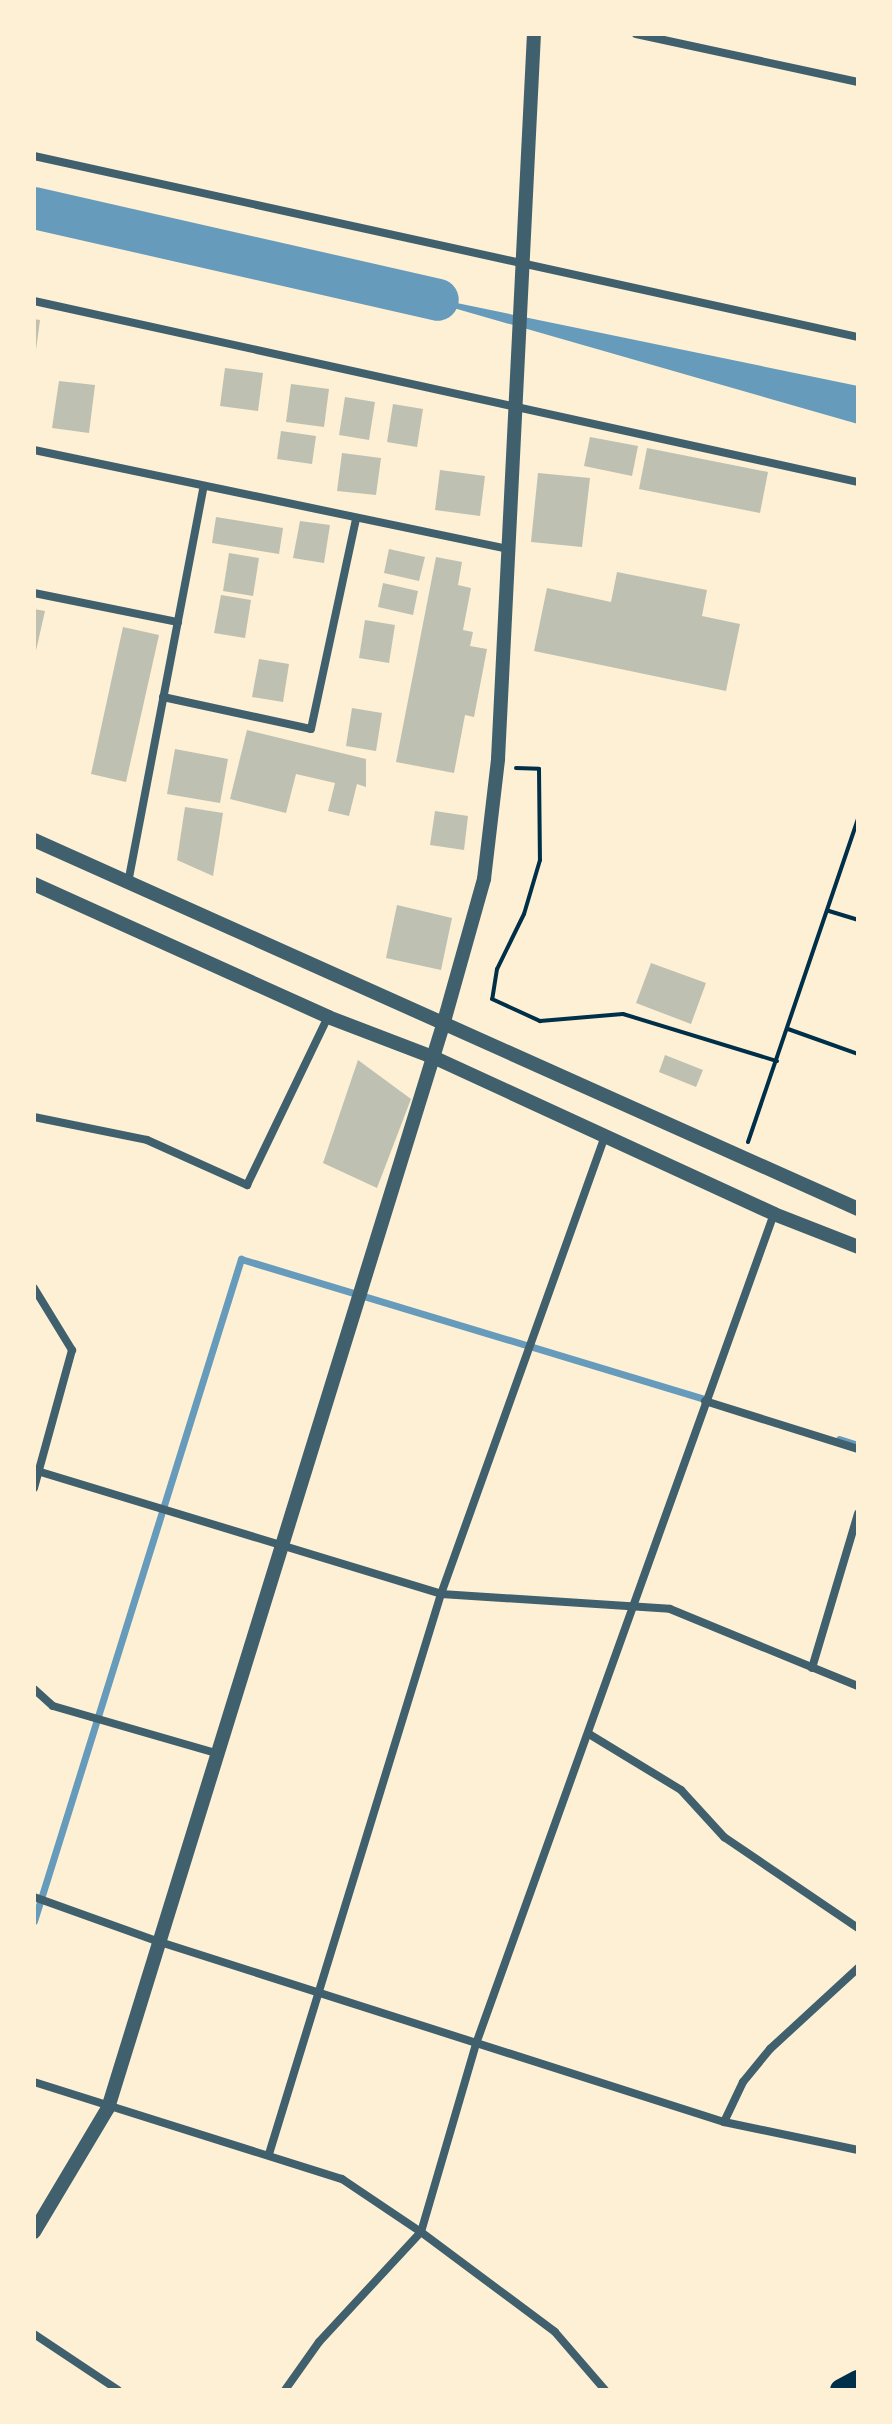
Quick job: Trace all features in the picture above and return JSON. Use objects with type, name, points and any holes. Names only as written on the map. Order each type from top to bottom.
[{"type":"highway","points":[[841,2390],[858,2381]]},
{"type":"street","points":[[34,2232],[108,2108],[443,1025],[484,879],[498,767],[534,34]]},
{"type":"street","points":[[636,34],[858,82]]},
{"type":"street","points":[[34,156],[858,337]]},
{"type":"street","points":[[34,301],[858,482]]},
{"type":"street","points":[[34,450],[203,488],[509,549]]},
{"type":"street","points":[[128,883],[203,488]]},
{"type":"street","points":[[163,697],[311,729],[356,519]]},
{"type":"street","points":[[34,593],[178,622]]},
{"type":"street","points":[[34,840],[742,1160],[858,1209]]},
{"type":"street","points":[[34,884],[328,1017],[433,1057],[774,1214],[858,1247]]},
{"type":"street","points":[[34,1117],[147,1140],[247,1185],[328,1017]]},
{"type":"street","points":[[269,2154],[441,1594],[605,1136]]},
{"type":"street","points":[[285,2390],[319,2342],[421,2232],[477,2041],[774,1214]]},
{"type":"street","points":[[34,1288],[72,1350],[34,1488]]},
{"type":"street","points":[[705,1401],[858,1449]]},
{"type":"street","points":[[37,1470],[441,1594],[670,1609],[858,1686]]},
{"type":"street","points":[[812,1668],[858,1514]]},
{"type":"street","points":[[34,1689],[53,1706],[219,1754]]},
{"type":"street","points":[[589,1734],[681,1790],[724,1837],[858,1928]]},
{"type":"street","points":[[34,1897],[160,1942],[724,2122],[858,2150]]},
{"type":"street","points":[[724,2122],[743,2082],[770,2049],[858,1968]]},
{"type":"street","points":[[34,2082],[108,2108],[269,2154],[342,2179],[421,2232],[555,2332],[605,2390]]},
{"type":"street","points":[[34,2334],[118,2390]]},
{"type":"path","points":[[498,767],[539,769],[537,787],[542,835],[535,883],[497,969],[492,999],[540,1021],[623,1014],[777,1061]]},
{"type":"path","points":[[742,1160],[829,911],[858,818]]},
{"type":"path","points":[[829,911],[858,920]]},
{"type":"path","points":[[788,1029],[858,1054]]},
{"type":"water","points":[[384,288],[858,386],[858,424]]},
{"type":"building","points":[[34,319],[40,320],[36,350],[34,350]]},
{"type":"building","points":[[225,368],[263,373],[258,411],[220,406]]},
{"type":"building","points":[[59,381],[95,385],[89,433],[52,428]]},
{"type":"building","points":[[291,384],[329,389],[324,427],[286,422]]},
{"type":"building","points":[[345,397],[375,402],[369,440],[339,435]]},
{"type":"building","points":[[393,404],[423,409],[417,447],[387,442]]},
{"type":"building","points":[[281,431],[316,436],[312,464],[277,459]]},
{"type":"building","points":[[590,437],[638,446],[632,476],[584,466]]},
{"type":"building","points":[[647,448],[768,472],[760,513],[639,489]]},
{"type":"building","points":[[342,453],[381,458],[376,495],[337,491]]},
{"type":"building","points":[[440,470],[485,476],[480,516],[435,510]]},
{"type":"building","points":[[538,473],[590,478],[582,547],[531,542]]},
{"type":"building","points":[[216,517],[283,528],[279,554],[212,543]]},
{"type":"building","points":[[300,521],[330,525],[324,563],[293,558]]},
{"type":"building","points":[[389,549],[425,557],[419,581],[384,573]]},
{"type":"building","points":[[229,553],[259,558],[253,596],[223,591]]},
{"type":"building","points":[[436,557],[462,562],[458,585],[471,588],[463,630],[473,632],[470,646],[487,649],[474,717],[465,715],[454,773],[396,762]]},
{"type":"building","points":[[617,572],[707,590],[702,616],[740,624],[726,691],[534,651],[547,588],[611,602]]},
{"type":"building","points":[[383,583],[418,591],[413,615],[378,607]]},
{"type":"building","points":[[221,595],[251,600],[245,638],[214,633]]},
{"type":"building","points":[[34,609],[45,611],[35,655],[34,655]]},
{"type":"building","points":[[365,620],[395,625],[389,663],[359,658]]},
{"type":"building","points":[[123,627],[159,635],[126,782],[91,774]]},
{"type":"building","points":[[259,659],[289,664],[283,702],[252,697]]},
{"type":"building","points":[[352,708],[382,713],[376,751],[346,746]]},
{"type":"building","points":[[247,730],[366,759],[366,787],[357,784],[349,816],[328,811],[335,783],[296,774],[286,813],[230,799]]},
{"type":"building","points":[[175,749],[228,759],[220,803],[167,794]]},
{"type":"building","points":[[185,807],[223,813],[213,876],[177,860]]},
{"type":"building","points":[[435,811],[468,816],[464,850],[430,845]]},
{"type":"building","points":[[397,905],[452,918],[441,970],[386,958]]},
{"type":"building","points":[[651,963],[706,983],[691,1024],[636,1003]]},
{"type":"building","points":[[665,1055],[703,1070],[696,1087],[659,1072]]},
{"type":"building","points":[[358,1060],[411,1099],[377,1188],[323,1163]]},
{"type":"waterway","points":[[34,208],[438,300]]},
{"type":"waterway","points":[[34,1921],[241,1259],[708,1400]]},
{"type":"waterway","points":[[839,1439],[858,1445]]}]
